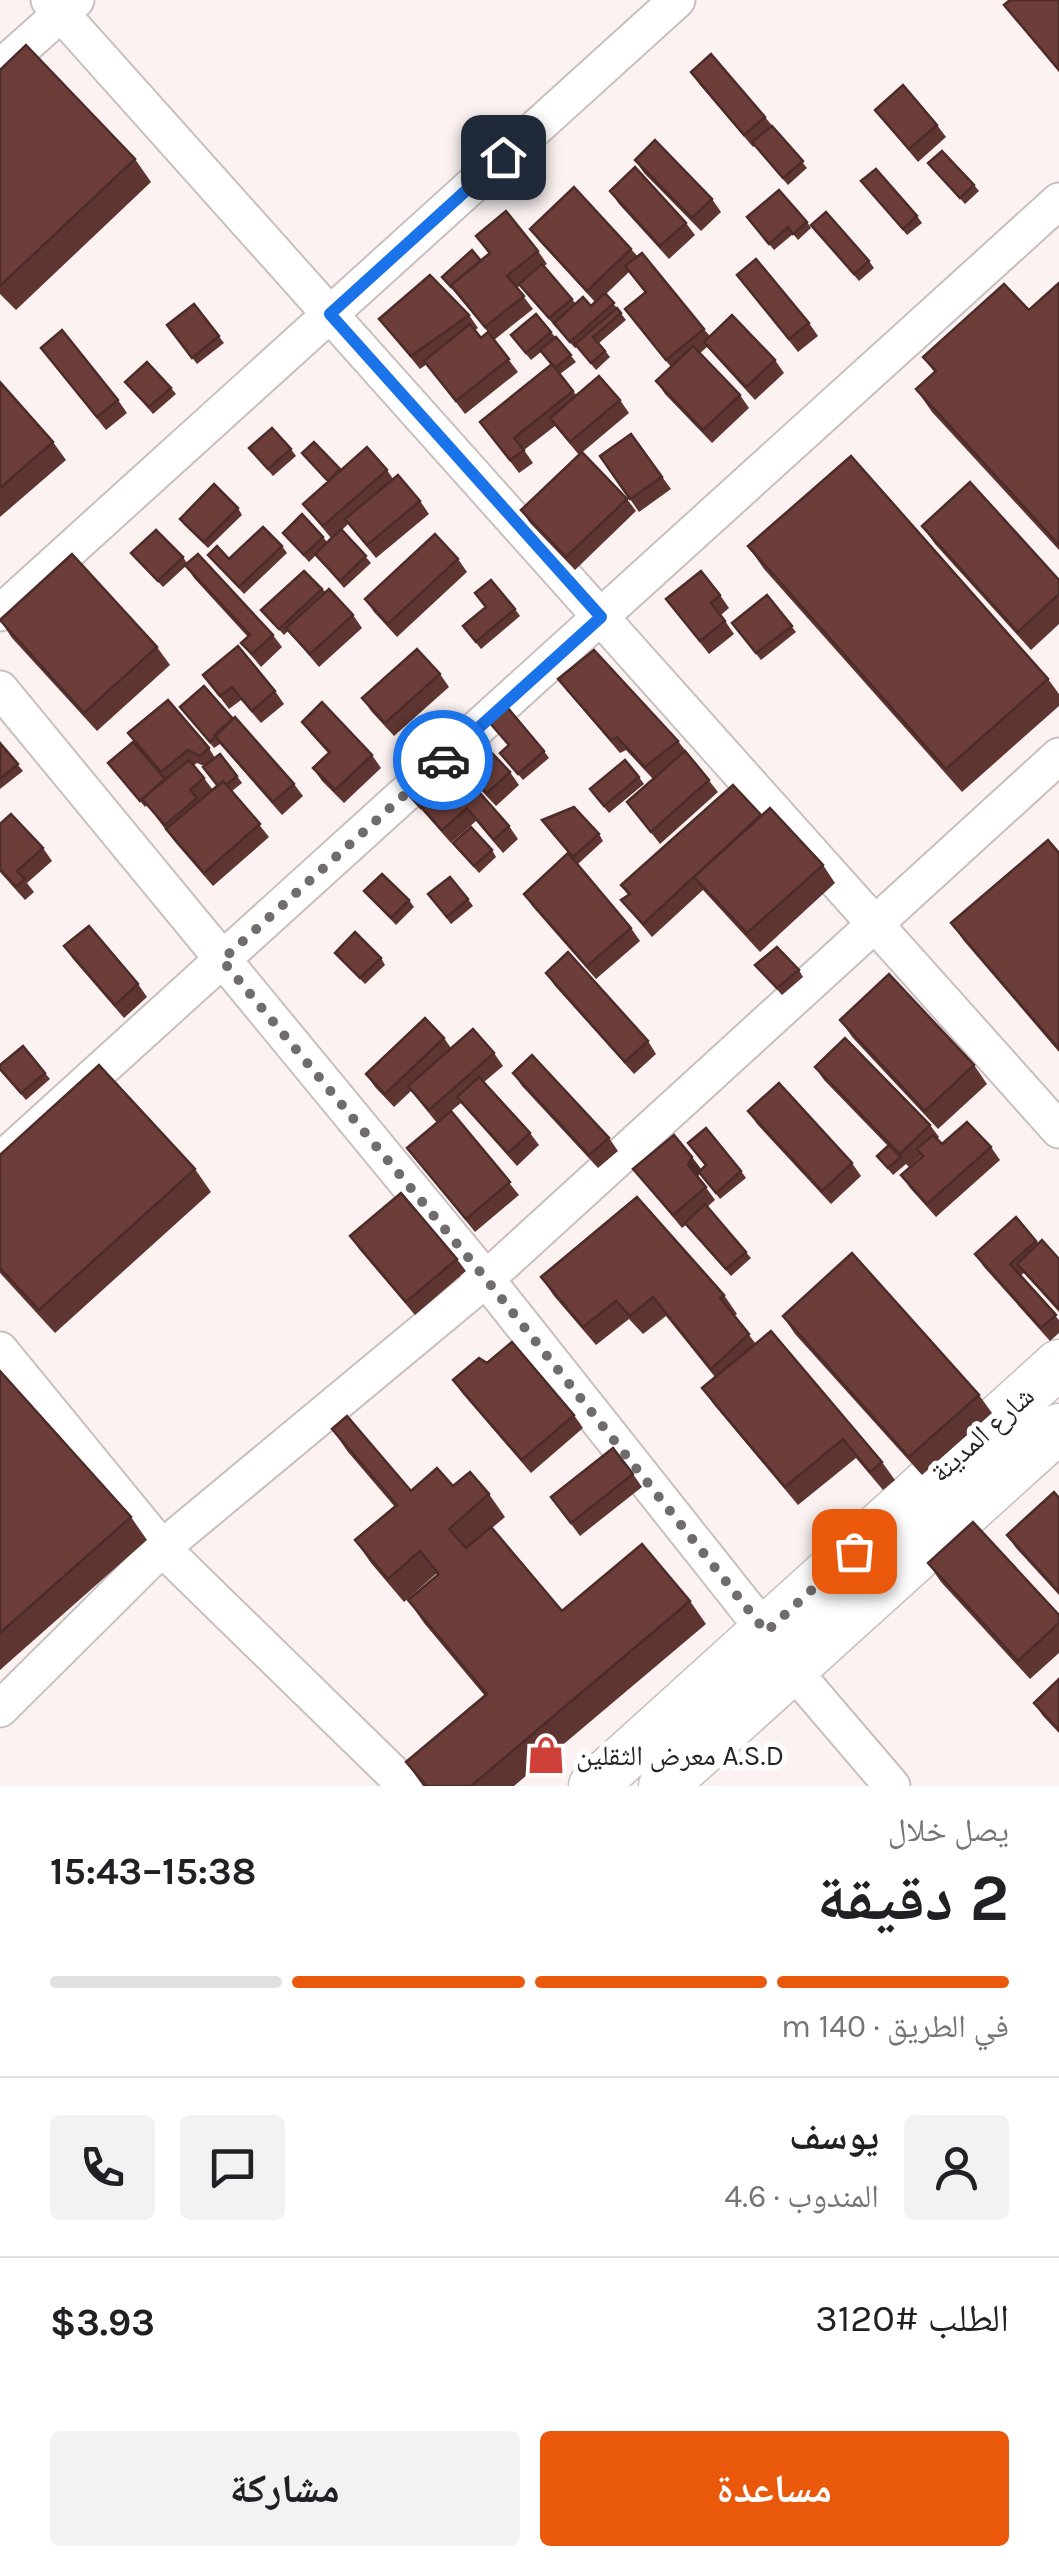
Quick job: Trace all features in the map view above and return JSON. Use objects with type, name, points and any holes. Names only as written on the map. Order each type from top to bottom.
[{"type":"main road","name":"شارع المدينة","points":[[662,1786],[779,1650],[1059,1364]]},
{"type":"main road","name":"شارع المدينة","points":[[593,1786],[779,1650],[1059,1428]]},
{"type":"street","points":[[0,614],[677,0]]},
{"type":"street","points":[[0,68],[62,4],[330,314],[1059,1130]]},
{"type":"street","points":[[0,1161],[1059,201]]},
{"type":"street","points":[[0,689],[486,1279],[779,1650],[892,1786]]},
{"type":"street","points":[[0,1709],[162,1548],[486,1279],[1059,756]]},
{"type":"street","points":[[0,1350],[162,1548],[406,1786]]},
{"type":"building","points":[[1010,0],[1059,0],[1059,70],[1004,5]]},
{"type":"building","points":[[26,45],[135,159],[0,286],[0,70]]},
{"type":"building","points":[[711,54],[765,117],[744,135],[691,72]]},
{"type":"building","points":[[903,85],[937,125],[909,149],[875,110]]},
{"type":"building","points":[[772,126],[803,161],[783,178],[752,142]]},
{"type":"building","points":[[655,140],[712,199],[692,218],[635,160]]},
{"type":"building","points":[[942,151],[974,185],[960,198],[928,163]]},
{"type":"building","points":[[635,167],[686,223],[660,246],[610,191]]},
{"type":"building","points":[[876,169],[917,216],[903,229],[861,181]]},
{"type":"building","points":[[574,187],[631,249],[587,291],[530,229]]},
{"type":"building","points":[[779,190],[807,222],[793,234],[788,227],[769,244],[747,217]]},
{"type":"building","points":[[506,211],[538,251],[507,276],[524,296],[485,327],[451,285],[490,253],[476,236]]},
{"type":"building","points":[[826,212],[869,261],[854,274],[811,225]]},
{"type":"building","points":[[472,250],[481,261],[452,288],[442,277]]},
{"type":"building","points":[[642,253],[704,329],[666,360],[625,309],[646,292],[625,266]]},
{"type":"building","points":[[756,259],[809,323],[789,339],[737,275]]},
{"type":"building","points":[[542,264],[572,299],[549,318],[519,284]]},
{"type":"building","points":[[430,275],[469,315],[411,356],[379,319]]},
{"type":"building","points":[[1059,283],[1059,545],[916,389],[936,371],[923,357],[1004,284],[1029,310]]},
{"type":"building","points":[[605,293],[614,303],[570,342],[554,323],[583,297],[591,306]]},
{"type":"building","points":[[194,304],[219,336],[192,358],[167,325]]},
{"type":"building","points":[[617,308],[621,313],[593,337],[605,351],[591,363],[575,344]]},
{"type":"building","points":[[536,314],[551,332],[526,353],[511,335]]},
{"type":"building","points":[[732,315],[775,360],[746,387],[704,342]]},
{"type":"building","points":[[470,324],[481,338],[488,332],[509,359],[456,401],[424,361]]},
{"type":"building","points":[[62,330],[118,400],[97,417],[41,348]]},
{"type":"building","points":[[556,337],[571,355],[555,368],[540,350]]},
{"type":"building","points":[[693,346],[740,395],[703,430],[656,381]]},
{"type":"building","points":[[147,362],[171,388],[149,407],[125,382]]},
{"type":"building","points":[[552,364],[573,391],[514,438],[524,450],[510,460],[480,422]]},
{"type":"building","points":[[599,376],[620,400],[570,442],[550,418]]},
{"type":"building","points":[[0,382],[53,442],[0,488]]},
{"type":"building","points":[[272,428],[291,449],[268,469],[249,448]]},
{"type":"building","points":[[631,434],[662,477],[630,499],[600,456]]},
{"type":"building","points":[[314,442],[340,469],[328,481],[302,453]]},
{"type":"building","points":[[367,447],[387,470],[323,526],[303,504]]},
{"type":"building","points":[[582,452],[627,499],[566,557],[521,510]]},
{"type":"building","points":[[851,456],[1048,679],[946,769],[748,546]]},
{"type":"building","points":[[398,475],[420,501],[367,545],[345,519]]},
{"type":"building","points":[[970,482],[1059,580],[1059,594],[1018,632],[922,526]]},
{"type":"building","points":[[214,484],[238,508],[204,542],[180,519]]},
{"type":"building","points":[[302,514],[323,537],[304,555],[283,533]]},
{"type":"building","points":[[263,527],[282,546],[239,587],[208,555],[217,546],[229,559]]},
{"type":"building","points":[[341,529],[366,556],[340,581],[315,554]]},
{"type":"building","points":[[156,530],[183,557],[158,581],[131,553]]},
{"type":"building","points":[[435,534],[458,559],[388,624],[365,599]]},
{"type":"building","points":[[72,554],[157,647],[84,713],[0,620]]},
{"type":"building","points":[[198,554],[273,635],[252,654],[241,643],[250,635],[185,565]]},
{"type":"building","points":[[304,571],[322,589],[279,629],[261,610]]},
{"type":"building","points":[[701,571],[720,595],[711,603],[725,621],[700,641],[666,599]]},
{"type":"building","points":[[491,580],[515,609],[476,642],[463,626],[486,607],[475,593]]},
{"type":"building","points":[[329,589],[353,615],[310,654],[286,628]]},
{"type":"building","points":[[767,595],[792,626],[756,653],[732,623]]},
{"type":"building","points":[[238,646],[275,691],[252,711],[232,687],[220,696],[203,675]]},
{"type":"building","points":[[417,649],[440,674],[385,723],[362,698]]},
{"type":"building","points":[[594,650],[678,741],[645,767],[617,737],[611,740],[558,679]]},
{"type":"building","points":[[204,686],[233,719],[210,742],[180,707]]},
{"type":"building","points":[[168,700],[209,748],[200,756],[188,750],[161,772],[128,733]]},
{"type":"building","points":[[322,702],[372,755],[335,790],[313,768],[330,752],[302,722]]},
{"type":"building","points":[[507,707],[544,751],[518,774],[500,753],[509,745],[489,722]]},
{"type":"building","points":[[235,717],[294,784],[273,802],[214,735]]},
{"type":"building","points":[[469,729],[510,772],[487,793],[446,750]]},
{"type":"building","points":[[133,742],[165,779],[140,801],[108,763]]},
{"type":"building","points":[[0,743],[18,764],[0,779]]},
{"type":"building","points":[[442,750],[509,826],[494,840],[467,808],[442,830],[420,805],[440,787],[423,768]]},
{"type":"building","points":[[685,751],[709,780],[651,832],[627,802]]},
{"type":"building","points":[[220,754],[237,776],[218,786],[203,767]]},
{"type":"building","points":[[189,760],[204,778],[190,790],[197,798],[165,825],[142,799]]},
{"type":"building","points":[[625,760],[639,777],[604,806],[590,789]]},
{"type":"building","points":[[421,777],[435,792],[420,807],[406,792]]},
{"type":"building","points":[[223,781],[260,824],[204,873],[166,829]]},
{"type":"building","points":[[733,785],[761,815],[643,924],[621,900],[630,894],[621,885]]},
{"type":"building","points":[[574,807],[599,834],[573,857],[542,820]]},
{"type":"building","points":[[770,808],[823,865],[747,933],[694,877]]},
{"type":"building","points":[[11,814],[43,848],[17,871],[25,879],[16,887],[0,869],[0,824]]},
{"type":"building","points":[[471,827],[492,850],[474,866],[453,843]]},
{"type":"building","points":[[1048,840],[1059,853],[1059,1049],[951,923]]},
{"type":"building","points":[[568,853],[631,928],[587,966],[524,894]]},
{"type":"building","points":[[382,874],[409,900],[391,918],[364,891]]},
{"type":"building","points":[[450,877],[468,899],[447,917],[428,894]]},
{"type":"building","points":[[89,926],[138,984],[115,1005],[64,946]]},
{"type":"building","points":[[355,932],[381,958],[360,978],[335,953]]},
{"type":"building","points":[[777,947],[799,970],[777,988],[755,965]]},
{"type":"building","points":[[568,952],[648,1041],[625,1062],[546,973]]},
{"type":"building","points":[[889,974],[974,1065],[925,1111],[840,1020]]},
{"type":"building","points":[[425,1018],[444,1038],[385,1094],[366,1074]]},
{"type":"building","points":[[473,1029],[494,1053],[429,1110],[408,1086]]},
{"type":"building","points":[[845,1038],[930,1125],[900,1154],[815,1067]]},
{"type":"building","points":[[23,1046],[45,1073],[21,1093],[0,1065]]},
{"type":"building","points":[[532,1055],[609,1138],[589,1155],[513,1073]]},
{"type":"building","points":[[99,1065],[195,1169],[39,1310],[0,1268],[0,1155]]},
{"type":"building","points":[[479,1077],[530,1133],[508,1153],[457,1097]]},
{"type":"building","points":[[779,1083],[852,1163],[822,1191],[748,1111]]},
{"type":"building","points":[[451,1111],[510,1182],[466,1219],[407,1148]]},
{"type":"building","points":[[967,1122],[991,1147],[927,1204],[901,1175],[923,1156],[917,1149],[933,1135],[942,1144]]},
{"type":"building","points":[[706,1128],[741,1171],[716,1193],[699,1172],[706,1165],[688,1143]]},
{"type":"building","points":[[674,1135],[692,1157],[688,1165],[706,1187],[673,1215],[633,1169]]},
{"type":"building","points":[[889,1145],[901,1157],[888,1168],[877,1156]]},
{"type":"building","points":[[401,1193],[457,1259],[406,1302],[350,1236]]},
{"type":"building","points":[[637,1197],[724,1295],[720,1298],[749,1334],[711,1369],[653,1297],[630,1316],[616,1301],[583,1327],[541,1277]]},
{"type":"building","points":[[705,1204],[746,1252],[726,1269],[685,1223]]},
{"type":"building","points":[[1016,1217],[1036,1241],[1010,1264],[1056,1315],[1041,1328],[975,1254]]},
{"type":"building","points":[[1042,1240],[1059,1259],[1059,1309],[1017,1264]]},
{"type":"building","points":[[852,1253],[979,1395],[909,1457],[783,1316]]},
{"type":"building","points":[[771,1331],[882,1462],[870,1472],[843,1439],[785,1487],[702,1388]]},
{"type":"building","points":[[512,1342],[574,1415],[522,1460],[453,1380],[479,1358],[487,1363]]},
{"type":"building","points":[[0,1371],[131,1517],[0,1633]]},
{"type":"building","points":[[347,1416],[411,1491],[437,1468],[453,1486],[470,1472],[489,1494],[449,1529],[466,1548],[491,1527],[562,1611],[642,1544],[690,1601],[471,1786],[427,1786],[406,1762],[487,1694],[408,1600],[439,1574],[420,1551],[388,1579],[355,1540],[397,1505],[332,1429]]},
{"type":"building","points":[[613,1448],[633,1474],[571,1523],[551,1497]]},
{"type":"building","points":[[1054,1492],[1059,1498],[1059,1592],[1007,1535]]},
{"type":"building","points":[[973,1522],[1059,1615],[1059,1623],[1018,1661],[928,1563]]},
{"type":"building","points":[[1059,1679],[1059,1730],[1034,1703]]},
{"type":"way so far","points":[[443,760],[222,960],[486,1279],[766,1632],[854,1551]]},
{"type":"place","name":"معرض الثقلين A.S.D","points":[[546,1755]]},
{"type":"route","points":[[443,760],[601,617],[330,314],[503,157]]}]
